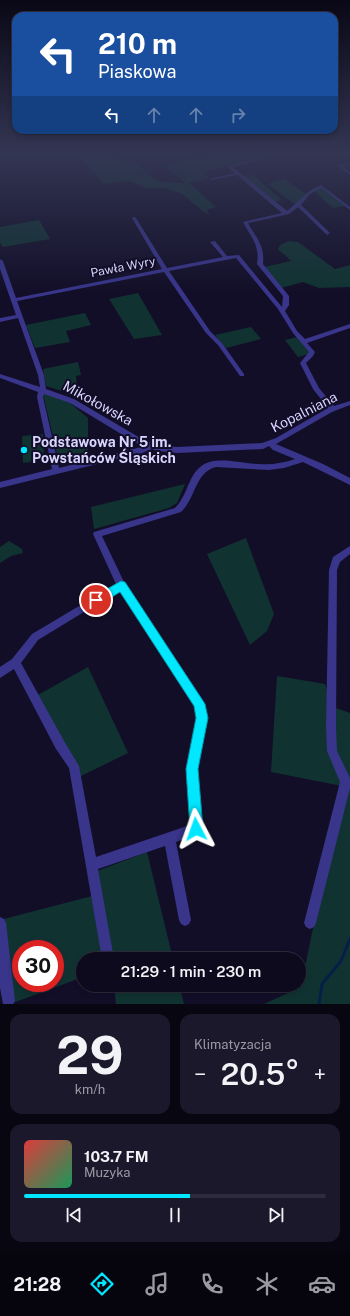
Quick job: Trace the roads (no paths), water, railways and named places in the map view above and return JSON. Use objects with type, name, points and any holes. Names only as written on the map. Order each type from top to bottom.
[{"type":"street","points":[[269,200],[286,213]]},
{"type":"street","points":[[284,310],[287,302],[286,296],[260,264],[262,253],[258,243],[244,223],[286,213],[298,206],[303,200]]},
{"type":"street","points":[[338,200],[350,209]]},
{"type":"street","points":[[298,206],[328,233]]},
{"type":"street","points":[[134,218],[165,270],[208,332],[220,344],[242,375]]},
{"type":"street","points":[[213,242],[226,258]]},
{"type":"street","name":"Pawła Wyry","points":[[14,300],[237,256],[264,289]]},
{"type":"street","points":[[0,261],[12,297],[39,366],[43,382],[40,397],[56,471]]},
{"type":"street","points":[[264,289],[275,288],[278,286]]},
{"type":"street","points":[[264,289],[284,310],[295,332],[312,352],[303,363],[316,389],[333,409]]},
{"type":"street","points":[[0,320],[20,316]]},
{"type":"street","points":[[304,342],[350,326]]},
{"type":"street","name":"Mikołowska","points":[[0,376],[72,401],[139,441],[151,446],[177,450],[255,447]]},
{"type":"street","name":"Kopalniana","points":[[255,447],[271,444],[333,409],[350,403]]},
{"type":"street","points":[[271,444],[276,448],[303,459],[350,482]]},
{"type":"street","points":[[0,485],[142,450],[151,446]]},
{"type":"street","points":[[91,865],[196,829],[192,769],[202,718],[200,704],[121,585],[97,534],[178,510],[183,506],[202,469],[210,466],[219,464],[264,467],[289,464],[303,459]]},
{"type":"street","points":[[310,922],[346,782],[332,752],[333,570],[336,560],[350,549]]},
{"type":"street","points":[[0,673],[15,662],[35,637],[121,585]]},
{"type":"street","points":[[15,662],[60,745],[74,766],[107,952]]},
{"type":"street","points":[[169,838],[185,920]]},
{"type":"street","points":[[0,923],[8,1001]]},
{"type":"waterway","points":[[319,1004],[322,984],[341,961],[350,939]]},
{"type":"place","name":"Podstawowa Nr 5 im. Powstańców Śląskich","points":[[24,450]]}]
